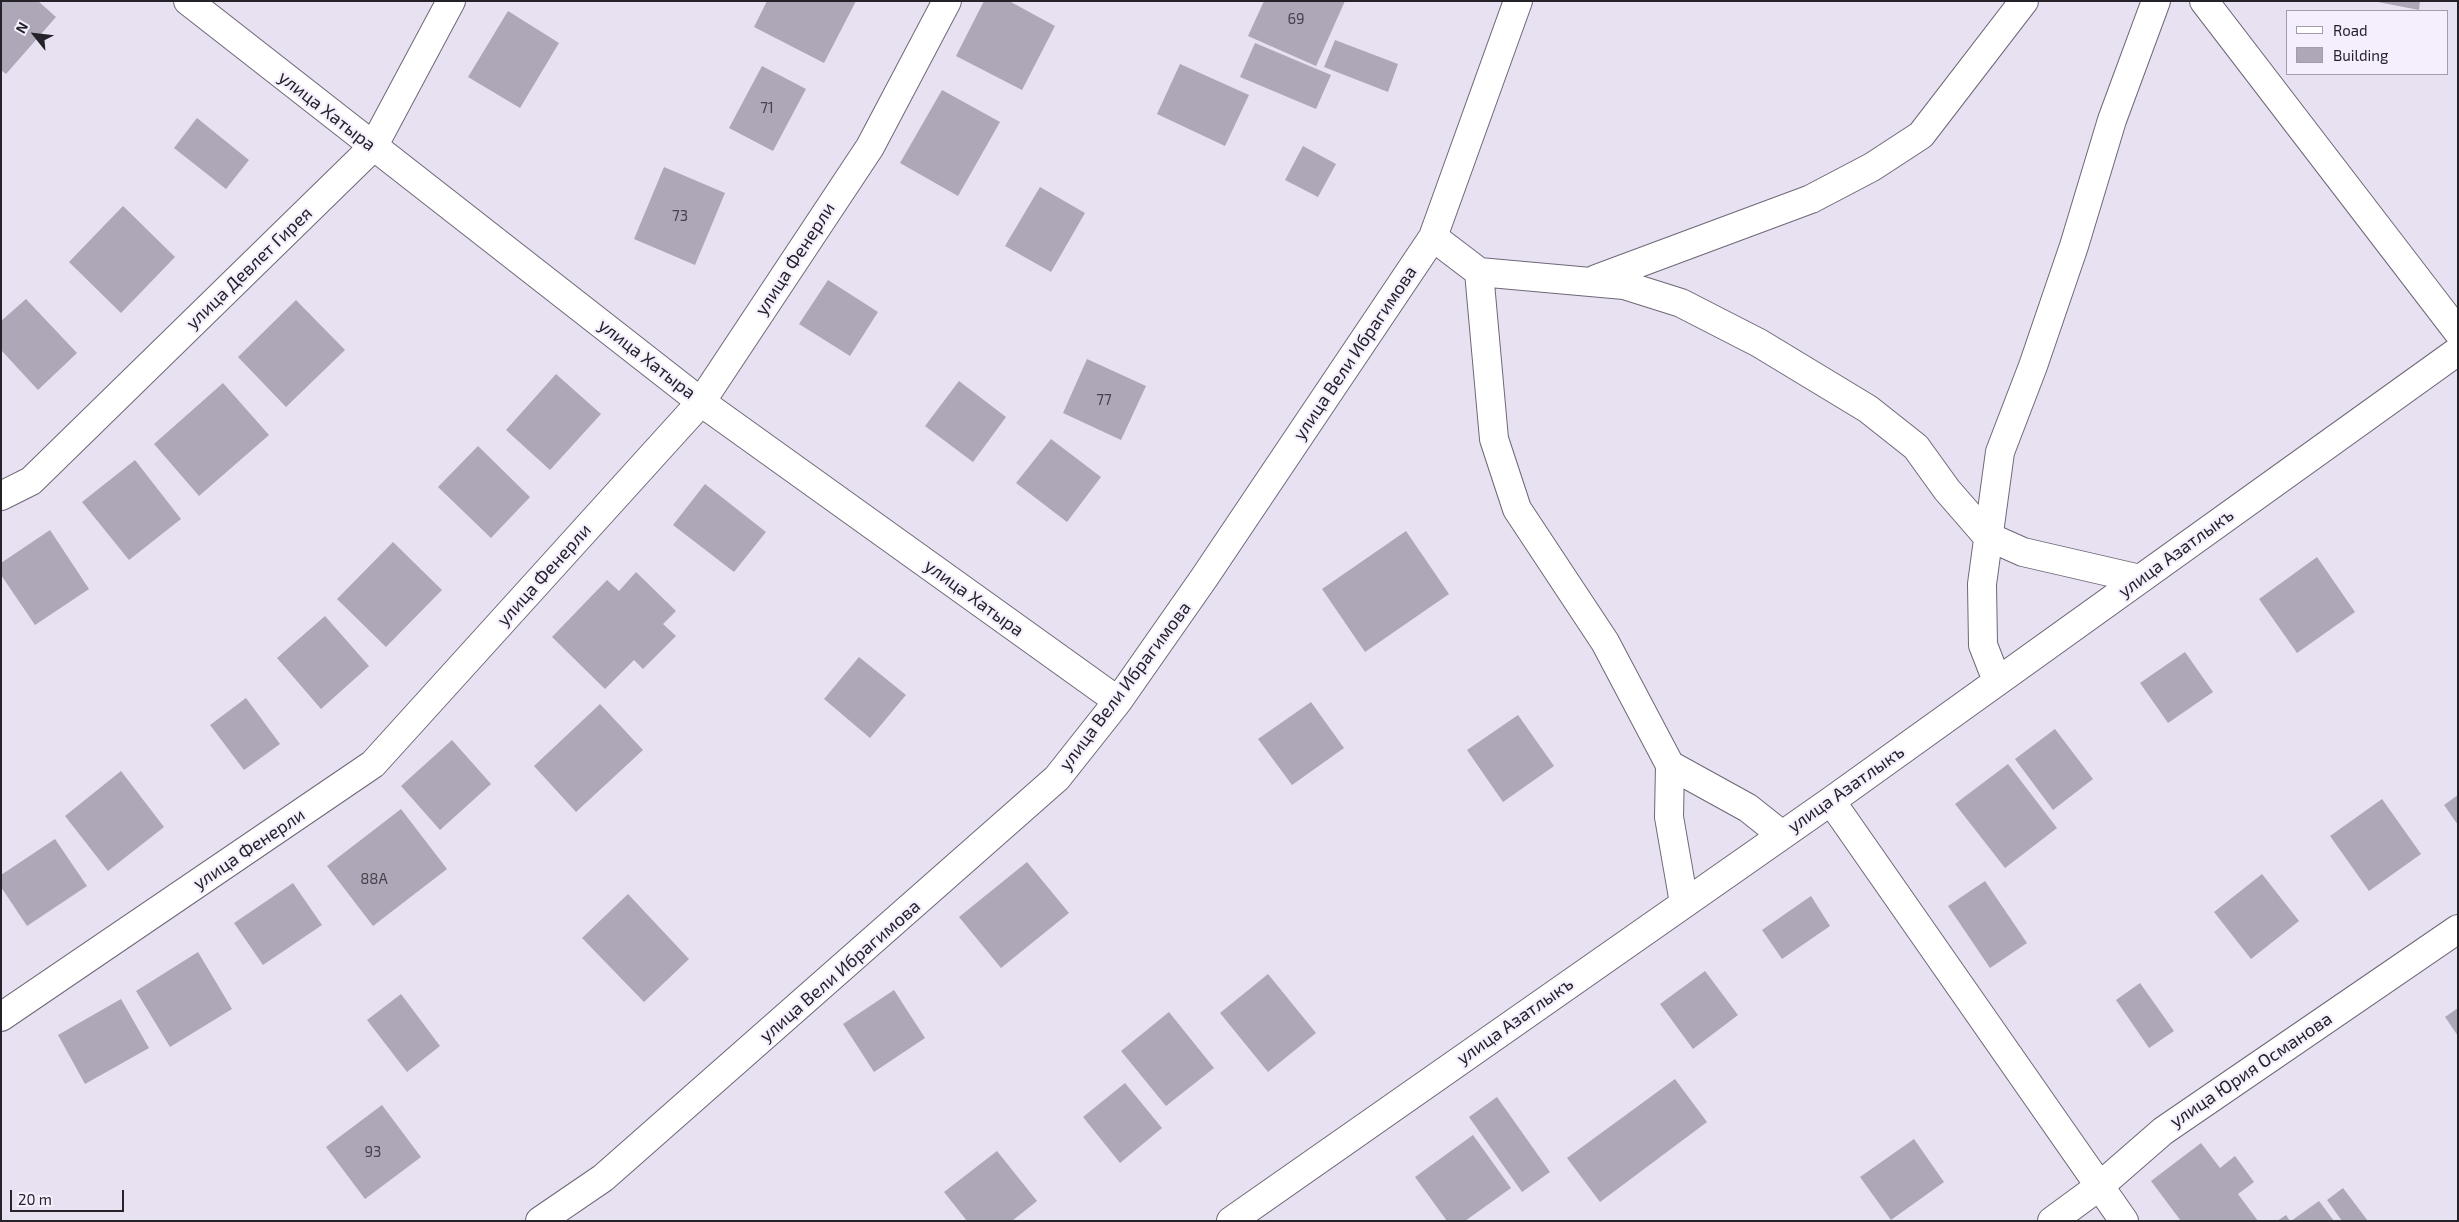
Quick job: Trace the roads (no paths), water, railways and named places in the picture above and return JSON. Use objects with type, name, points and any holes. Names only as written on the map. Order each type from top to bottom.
[{"type":"street","name":"улица Хатыра","points":[[188,1],[701,402],[1118,701]]},
{"type":"street","name":"улица Девлет Гирея","points":[[1,496],[30,480],[373,147],[451,1]]},
{"type":"street","name":"улица Фенерли","points":[[1,1017],[373,764],[701,402],[870,147],[947,1]]},
{"type":"street","name":"улица Вели Ибрагимова","points":[[540,1221],[604,1178],[1057,778],[1118,701],[1204,578],[1433,237],[1518,1]]},
{"type":"street","points":[[1588,282],[1811,199],[1872,167],[1922,135],[2024,1]]},
{"type":"street","points":[[1997,681],[1983,646],[1982,584],[2000,452],[2068,264],[2112,120],[2156,1]]},
{"type":"street","points":[[2204,1],[2458,332]]},
{"type":"street","points":[[1433,237],[1479,272],[1624,285],[1681,303],[1759,343],[1868,409],[1916,447],[1947,490],[1988,536],[2023,552],[2140,579]]},
{"type":"street","points":[[1479,272],[1494,439],[1517,509],[1606,642],[1670,765],[1669,817],[1684,903]]},
{"type":"street","name":"улица Азатлыкъ","points":[[1231,1221],[1831,801],[2458,351]]},
{"type":"street","points":[[1670,765],[1748,808],[1782,835]]},
{"type":"street","points":[[1831,801],[2101,1185],[2124,1221]]},
{"type":"street","name":"улица Юрия Османова","points":[[2052,1221],[2101,1185],[2163,1131],[2458,929]]}]
